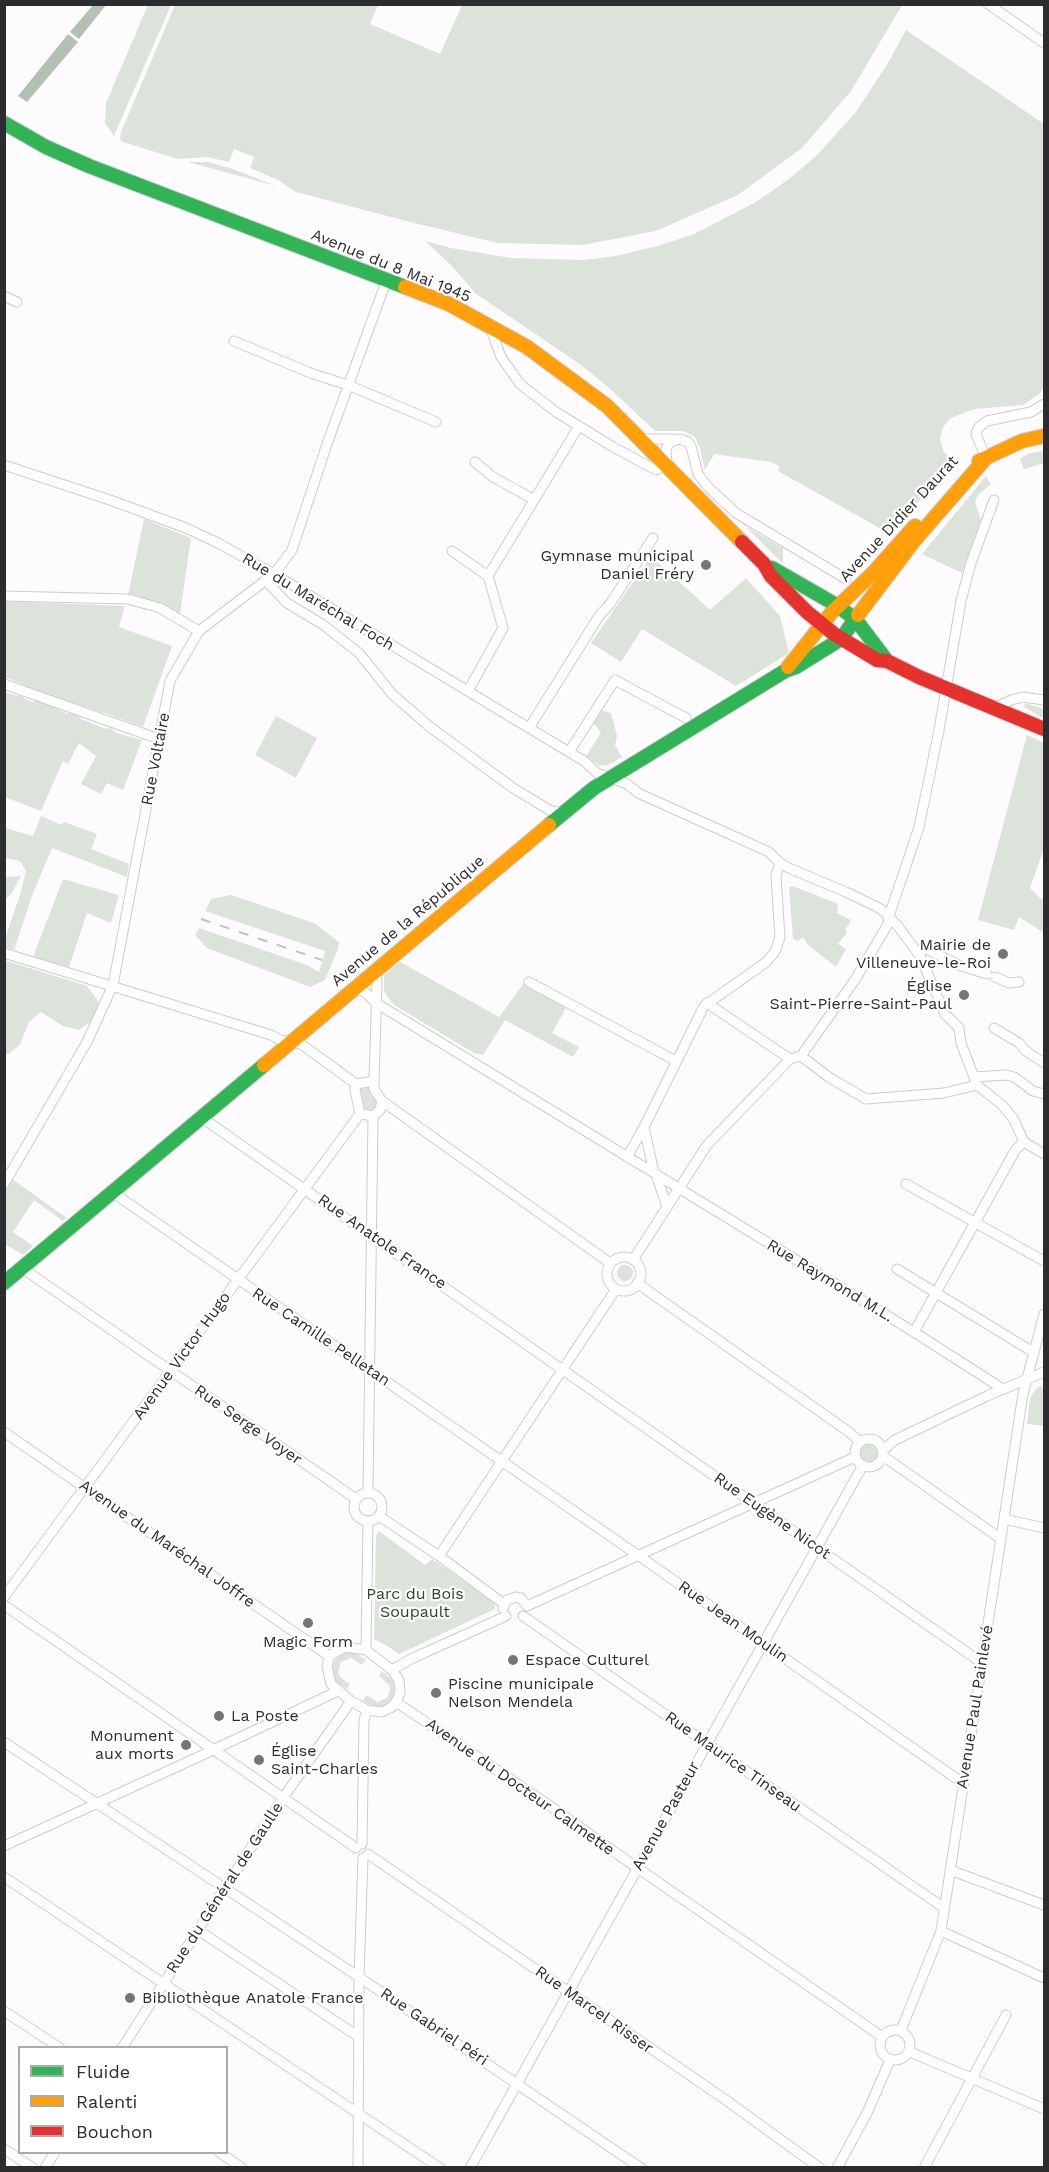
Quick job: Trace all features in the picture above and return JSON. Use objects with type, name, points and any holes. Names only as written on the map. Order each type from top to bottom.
[{"type":"main road","name":"Avenue du 8 Mai 1945","points":[[7,125],[46,147],[89,166],[449,304],[527,347],[608,406],[764,564],[771,576],[822,625],[877,660],[887,661],[919,677],[1044,729]]},
{"type":"main road","name":"Avenue Didier Daurat","points":[[785,671],[837,606],[880,565],[970,465],[1022,441],[1044,436]]},
{"type":"main road","name":"Avenue Didier Daurat","points":[[856,620],[875,591],[914,541],[986,458]]},
{"type":"main road","name":"Avenue du 8 Mai 1945","points":[[764,564],[837,606],[856,620],[887,661]]},
{"type":"main road","name":"Avenue de la République","points":[[4,1283],[594,788],[785,671],[796,668],[842,639],[856,620]]},
{"type":"street","points":[[988,4],[1044,43]]},
{"type":"street","name":"Rue Voltaire","points":[[4,1184],[87,1042],[113,985],[170,681],[199,631],[274,574],[294,545],[348,385],[387,279]]},
{"type":"street","points":[[4,296],[17,302]]},
{"type":"street","points":[[490,327],[501,357],[520,384],[556,412],[579,426],[656,470],[667,465],[667,447],[675,439]]},
{"type":"street","points":[[234,341],[436,422]]},
{"type":"street","points":[[986,458],[976,434],[978,428],[987,421],[1022,414],[1044,404]]},
{"type":"street","points":[[488,576],[579,426]]},
{"type":"street","points":[[640,439],[675,439],[688,442],[698,474],[708,487],[736,513],[846,579]]},
{"type":"street","points":[[475,462],[493,477],[533,499]]},
{"type":"street","name":"Rue du Maréchal Foch","points":[[4,465],[186,528],[218,543],[274,574],[569,752],[597,773],[627,784],[638,793],[769,852],[780,863],[881,909],[918,952],[945,1014],[959,1028],[961,1043],[976,1081]]},
{"type":"street","points":[[633,1260],[707,1145],[790,1059],[801,1056],[855,980],[888,924],[919,826],[947,688],[959,612],[971,563],[994,500]]},
{"type":"street","points":[[529,728],[599,616],[610,604],[653,538]]},
{"type":"street","points":[[452,550],[488,576],[503,628],[468,691]]},
{"type":"street","points":[[266,581],[288,603],[322,624],[359,653],[392,694],[424,723],[513,788],[551,811],[563,813]]},
{"type":"street","points":[[4,596],[128,600],[160,608],[199,631]]},
{"type":"street","points":[[569,752],[615,680],[686,718]]},
{"type":"street","points":[[4,684],[159,739]]},
{"type":"street","points":[[994,708],[1023,697],[1044,700]]},
{"type":"street","points":[[627,1157],[700,1012],[707,1003],[765,963],[775,952],[780,937],[776,875],[780,863]]},
{"type":"street","points":[[918,952],[926,949],[961,966],[1009,982],[1018,982]]},
{"type":"street","points":[[4,953],[304,1046],[356,1084],[374,1081]]},
{"type":"street","points":[[376,970],[374,1089],[381,1101],[610,1263]]},
{"type":"street","points":[[529,982],[676,1060]]},
{"type":"street","name":"Rue Raymond M.L.","points":[[354,988],[369,995],[376,1003],[914,1332],[1003,1389]]},
{"type":"street","points":[[707,1003],[790,1059]]},
{"type":"street","points":[[994,1028],[1019,1043],[1026,1051],[1044,1063]]},
{"type":"street","points":[[801,1056],[830,1078],[866,1099],[944,1093],[976,1081],[1006,1075],[1014,1077],[1033,1091],[1044,1094]]},
{"type":"street","points":[[976,1081],[1013,1118],[1024,1142],[1044,1154]]},
{"type":"street","points":[[356,1084],[360,1114],[373,1116]]},
{"type":"street","points":[[368,1492],[373,1116],[380,1110],[381,1101]]},
{"type":"street","name":"Avenue Victor Hugo","points":[[4,1597],[360,1114]]},
{"type":"street","name":"Rue Anatole France","points":[[201,1117],[562,1369]]},
{"type":"street","points":[[644,1127],[655,1174],[667,1207]]},
{"type":"street","points":[[914,1332],[1016,1149],[1024,1142]]},
{"type":"street","points":[[906,1184],[1044,1261]]},
{"type":"street","name":"Rue Camille Pelletan","points":[[112,1192],[501,1462]]},
{"type":"street","points":[[619,1258],[633,1260],[640,1269],[638,1283],[630,1289],[616,1288],[607,1277],[610,1263],[619,1258]]},
{"type":"street","name":"Rue Serge Voyer","points":[[22,1268],[356,1499]]},
{"type":"street","points":[[897,1269],[1033,1352]]},
{"type":"street","points":[[638,1283],[860,1442]]},
{"type":"street","points":[[439,1556],[616,1288]]},
{"type":"street","name":"Avenue Paul Painlevé","points":[[901,2030],[941,1930],[1027,1379],[1044,1314]]},
{"type":"street","name":"Rue Eugène Nicot","points":[[562,1369],[982,1663]]},
{"type":"street","points":[[1001,1539],[883,1453],[879,1443],[872,1439],[860,1442],[855,1450],[855,1457],[863,1466],[875,1466],[883,1453],[895,1440],[1044,1372]]},
{"type":"street","name":"Avenue du Maréchal Joffre","points":[[4,1432],[329,1656]]},
{"type":"street","points":[[527,1606],[525,1602],[516,1597],[511,1598],[504,1604],[503,1613],[511,1618],[523,1616],[527,1606],[855,1457]]},
{"type":"street","name":"Rue Jean Moulin","points":[[501,1462],[964,1784]]},
{"type":"street","name":"Avenue Pasteur","points":[[470,2168],[762,1642],[863,1466]]},
{"type":"street","points":[[368,1492],[376,1494],[381,1500],[382,1508],[379,1516],[368,1521],[360,1519],[355,1513],[354,1506],[361,1494],[368,1492]]},
{"type":"street","points":[[379,1516],[439,1556],[504,1604]]},
{"type":"street","points":[[1004,1519],[1044,1528]]},
{"type":"street","points":[[366,1650],[368,1521]]},
{"type":"street","points":[[4,1605],[284,1798],[359,1846],[365,1856],[359,1977],[358,2168]]},
{"type":"street","points":[[392,1670],[411,1659],[506,1616]]},
{"type":"street","name":"Rue Maurice Tinseau","points":[[523,1616],[944,1908]]},
{"type":"street","points":[[345,1647],[366,1650],[392,1670],[400,1686],[396,1702],[382,1712],[367,1710],[351,1701],[331,1684],[328,1675],[329,1656],[345,1647]]},
{"type":"street","points":[[4,1846],[338,1691]]},
{"type":"street","name":"Rue du Général de Gaulle","points":[[123,2046],[284,1798],[351,1701]]},
{"type":"street","name":"Avenue du Docteur Calmette","points":[[396,1702],[546,1803],[881,2036]]},
{"type":"street","points":[[359,1846],[364,1720],[367,1710]]},
{"type":"street","name":"Rue Gabriel Péri","points":[[4,1742],[359,1977],[641,2168]]},
{"type":"street","name":"Rue Marcel Risser","points":[[365,1856],[568,1992],[819,2168]]},
{"type":"street","points":[[950,1870],[1044,1905]]},
{"type":"street","points":[[4,1877],[440,2168]]},
{"type":"street","points":[[198,1930],[359,2037]]},
{"type":"street","points":[[941,1930],[1044,1978]]},
{"type":"street","points":[[4,2011],[57,2046]]},
{"type":"street","points":[[924,2168],[1006,2015]]},
{"type":"street","points":[[891,2029],[901,2030],[908,2036],[910,2052],[897,2060],[890,2060],[883,2054],[879,2045],[881,2036],[891,2029]]},
{"type":"street","points":[[910,2052],[1044,2109]]},
{"type":"street","points":[[837,2168],[868,2111],[890,2060]]},
{"type":"street","points":[[4,2149],[33,2168]]},
{"type":"street","points":[[45,2168],[53,2154]]},
{"type":"street","points":[[222,2154],[242,2168]]},
{"type":"green space","points":[[148,5],[171,5],[114,136],[105,123],[106,103]]},
{"type":"green space","points":[[175,5],[378,5],[370,24],[440,54],[462,5],[902,5],[851,91],[802,148],[738,195],[656,231],[582,245],[498,243],[296,192],[278,180],[250,168],[254,157],[234,149],[229,162],[207,157],[178,159],[123,142],[120,139],[121,132]]},
{"type":"green space","points":[[906,30],[1044,124],[1044,386],[1040,393],[1023,405],[974,409],[951,418],[943,427],[940,438],[943,451],[951,459],[951,464],[890,534],[778,471],[780,467],[771,462],[714,454],[705,470],[695,437],[683,431],[655,431],[581,365],[475,293],[453,267],[425,241],[451,248],[511,258],[584,260],[616,256],[692,235],[756,202],[789,179],[817,155],[856,112],[888,63]]},
{"type":"green space","points":[[188,162],[208,162],[230,168],[276,186]]},
{"type":"green space","points":[[1044,451],[1044,464],[1024,469],[1020,459],[1030,453]]},
{"type":"green space","points":[[986,476],[991,484],[978,495],[975,502],[981,520],[962,573],[922,554]]},
{"type":"green space","points":[[144,519],[191,538],[180,614],[128,595]]},
{"type":"green space","points":[[745,526],[783,547],[783,564]]},
{"type":"green space","points":[[651,556],[710,610],[746,578],[780,616],[789,653],[736,686],[642,629],[621,662],[591,643]]},
{"type":"green space","points":[[4,601],[125,606],[119,627],[172,646],[143,727],[80,705],[75,706],[5,677]]},
{"type":"green space","points":[[4,689],[7,693],[19,696],[23,694],[25,699],[33,702],[37,700],[68,714],[79,715],[81,719],[106,729],[110,727],[114,732],[142,740],[123,790],[107,783],[101,794],[81,784],[96,756],[79,743],[68,764],[63,761],[41,811],[5,797]]},
{"type":"green space","points":[[1025,703],[1044,709],[1044,719],[1024,707]]},
{"type":"green space","points":[[600,710],[611,713],[617,736],[615,745],[622,757],[608,765],[599,766],[586,756],[601,733],[593,722]]},
{"type":"green space","points":[[276,716],[317,738],[296,778],[255,755]]},
{"type":"green space","points":[[1027,735],[1044,743],[1044,848],[1030,888],[1041,899],[1044,899],[1044,933],[1019,917],[1014,930],[978,920]]},
{"type":"green space","points":[[41,816],[62,825],[64,822],[97,834],[91,849],[129,864],[127,877],[52,848],[33,893],[14,950],[5,947],[5,938],[26,871],[20,861],[5,858],[5,828],[33,836]]},
{"type":"green space","points":[[21,876],[12,893],[5,900],[5,877]]},
{"type":"green space","points":[[63,879],[119,895],[111,923],[87,913],[69,967],[33,957]]},
{"type":"green space","points":[[793,886],[838,904],[837,913],[851,920],[845,930],[846,934],[838,944],[846,949],[836,967],[807,944],[803,937],[798,941],[793,939],[789,887]]},
{"type":"green space","points":[[231,895],[314,923],[339,942],[325,980],[310,987],[207,948],[195,935],[199,928],[307,965],[319,972],[325,951],[205,911],[211,899]]},
{"type":"green space","points":[[4,960],[87,986],[101,1005],[90,1022],[79,1030],[63,1026],[41,1012],[29,1022],[20,1044],[9,1054],[5,1054]]},
{"type":"green space","points":[[400,962],[499,1017],[524,983],[567,1006],[552,1033],[579,1047],[573,1057],[505,1020],[483,1055],[474,1053],[394,1005],[384,992],[384,975]]},
{"type":"green space","points":[[368,1086],[378,1103],[375,1110],[366,1111],[363,1109],[359,1088]]},
{"type":"green space","points":[[12,1179],[67,1218],[63,1221],[34,1200],[13,1232],[33,1246],[23,1255],[5,1244],[4,1191]]},
{"type":"green space","points":[[622,1265],[628,1265],[633,1273],[631,1279],[622,1281],[617,1276],[617,1270]]},
{"type":"green space","points":[[1041,1385],[1044,1393],[1044,1426],[1027,1424],[1030,1399]]},
{"type":"green space","points":[[869,1444],[875,1447],[878,1453],[875,1459],[869,1462],[863,1459],[860,1453],[863,1447]]},
{"type":"green space","name":"Parc du Bois Soupault","points":[[379,1531],[425,1565],[432,1559],[495,1603],[495,1609],[399,1654],[374,1639],[376,1536]]},
{"type":"green space","points":[[347,1652],[357,1654],[366,1660],[362,1665],[351,1658],[341,1662],[338,1673],[350,1684],[347,1689],[335,1681],[332,1671],[334,1661]]},
{"type":"green space","points":[[382,1671],[393,1680],[395,1694],[391,1703],[383,1708],[374,1707],[363,1701],[366,1695],[378,1702],[388,1697],[389,1685],[379,1676]]},
{"type":"shaded area","points":[[93,5],[106,5],[79,39],[70,32]]},
{"type":"shaded area","points":[[68,34],[78,42],[27,102],[18,96]]},
{"type":"railway","points":[[201,919],[322,960]]},
{"type":"traffic: fast","points":[[4,123],[46,147],[89,166],[405,287]]},
{"type":"traffic: fast","points":[[772,568],[838,606],[856,620],[887,661]]},
{"type":"traffic: fast","points":[[549,825],[594,788],[841,639],[858,615]]},
{"type":"traffic: fast","points":[[4,1283],[264,1065]]},
{"type":"traffic: slow","points":[[405,287],[449,304],[527,347],[607,406],[742,542]]},
{"type":"traffic: slow","points":[[979,461],[1022,441],[1044,436]]},
{"type":"traffic: slow","points":[[858,615],[914,541],[986,458]]},
{"type":"traffic: slow","points":[[788,667],[832,612],[873,573],[915,526]]},
{"type":"traffic: slow","points":[[264,1065],[549,825]]},
{"type":"traffic: jam","points":[[742,542],[764,564],[771,576],[807,612],[834,634],[877,660],[887,661],[919,677],[1044,729]]},
{"type":"place","name":"Gymnase municipal Daniel Fréry","points":[[706,565]]},
{"type":"place","name":"Mairie de Villeneuve-le-Roi","points":[[1003,954]]},
{"type":"place","name":"Église Saint-Pierre-Saint-Paul","points":[[964,995]]},
{"type":"place","name":"Magic Form","points":[[308,1623]]},
{"type":"place","name":"Espace Culturel","points":[[513,1660]]},
{"type":"place","name":"Piscine municipale Nelson Mendela","points":[[436,1693]]},
{"type":"place","name":"La Poste","points":[[219,1716]]},
{"type":"place","name":"Monument aux morts","points":[[186,1745]]},
{"type":"place","name":"Église Saint-Charles","points":[[259,1760]]},
{"type":"place","name":"Bibliothèque Anatole France","points":[[130,1998]]}]
